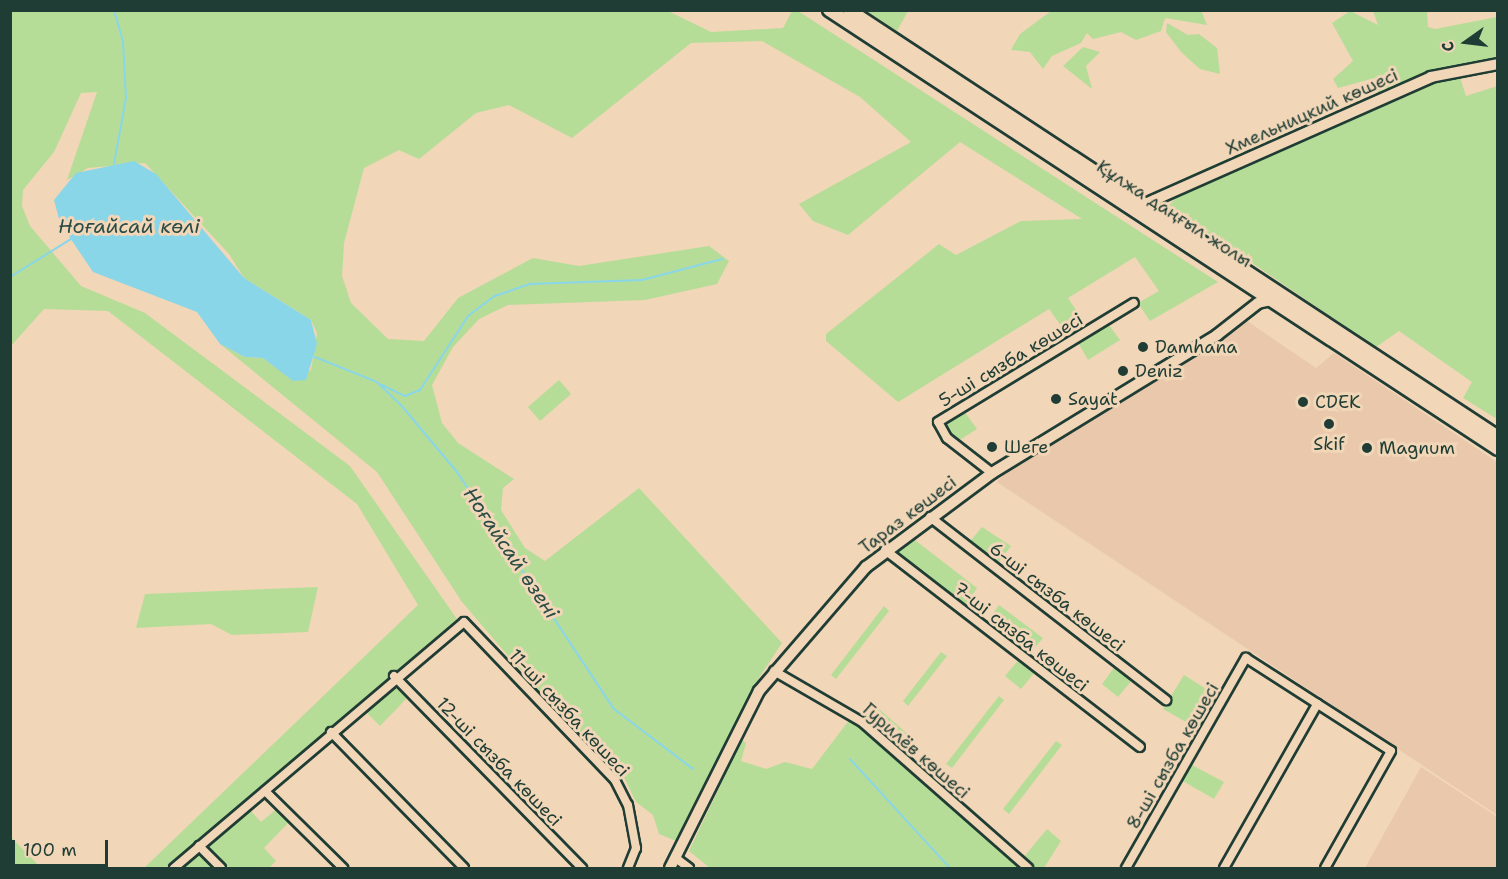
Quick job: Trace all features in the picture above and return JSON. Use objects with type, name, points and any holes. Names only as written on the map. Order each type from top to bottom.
[{"type":"main road","name":"Құлжа даңғыл жолы","points":[[829,10],[1497,449]]},
{"type":"main road","name":"Құлжа даңғыл жолы","points":[[849,10],[1497,437]]},
{"type":"street","name":"Хмельницкий көшесі","points":[[1145,204],[1431,77],[1497,64]]},
{"type":"street","points":[[1242,280],[1252,294],[1245,313]]},
{"type":"street","name":"Тараз көшесі","points":[[670,868],[677,859],[743,717],[774,670],[885,550],[992,473],[1245,313],[1271,300]]},
{"type":"street","name":"5-ші сызба көшесі","points":[[992,473],[950,442],[938,422],[1134,303]]},
{"type":"street","name":"6-ші сызба көшесі","points":[[930,517],[1166,700]]},
{"type":"street","name":"7-ші сызба көшесі","points":[[885,550],[1140,747]]},
{"type":"street","name":"11-ші сызба көшесі","points":[[394,676],[464,622],[615,780],[628,805],[636,848],[628,868]]},
{"type":"street","name":"8-ші сызба көшесі","points":[[1126,868],[1246,658],[1317,704]]},
{"type":"street","name":"Гурилёв көшесі","points":[[774,670],[862,722],[1028,868]]},
{"type":"street","points":[[174,868],[265,791],[394,676]]},
{"type":"street","name":"12-ші сызба көшесі","points":[[394,676],[582,868]]},
{"type":"street","points":[[1224,868],[1317,704],[1391,751],[1325,868]]},
{"type":"street","points":[[331,732],[464,868]]},
{"type":"street","points":[[265,791],[343,868]]},
{"type":"street","points":[[199,846],[221,868]]},
{"type":"street","points":[[677,859],[689,868]]},
{"type":"shaded area","points":[[1247,321],[1316,368],[1334,353],[1497,462],[1497,815],[997,482],[1011,466]]},
{"type":"shaded area","points":[[1421,767],[1497,817],[1497,868],[1365,868]]},
{"type":"green space","points":[[666,10],[711,32],[783,28],[792,11],[798,11],[1218,282],[1150,321],[1138,303],[1159,291],[1135,257],[1068,298],[1087,326],[1069,337],[1049,309],[898,402],[826,341],[826,334],[939,244],[956,255],[1021,221],[1082,219],[960,142],[848,235],[813,221],[799,204],[911,142],[860,97],[762,41],[691,43],[572,138],[509,105],[476,113],[419,159],[399,150],[364,168],[344,243],[342,276],[351,303],[388,339],[424,341],[458,298],[533,258],[579,266],[709,246],[729,261],[717,284],[645,300],[508,305],[479,319],[453,347],[432,385],[442,423],[458,443],[514,479],[503,488],[501,510],[525,548],[545,561],[639,488],[782,643],[755,684],[676,841],[659,834],[653,815],[636,802],[621,771],[541,694],[462,602],[377,472],[220,344],[245,357],[263,358],[289,377],[311,370],[317,333],[311,320],[244,278],[229,254],[145,163],[88,168],[67,180],[97,92],[81,93],[54,152],[23,190],[22,206],[30,226],[81,286],[145,313],[350,466],[457,619],[165,868],[144,868],[418,605],[357,504],[108,311],[44,309],[11,346],[11,11]]},
{"type":"green space","points":[[1201,10],[1207,25],[1165,18],[1161,31],[1136,40],[1121,32],[1093,39],[1087,33],[1081,43],[1052,56],[1043,69],[1030,52],[1011,50],[1020,34],[1051,11]]},
{"type":"green space","points":[[867,11],[908,11],[897,31]]},
{"type":"green space","points":[[1350,11],[1378,25],[1373,11],[1427,11],[1428,27],[1435,29],[1497,17],[1497,58],[1457,68],[1466,96],[1497,86],[1497,419],[1463,398],[1472,382],[1399,331],[1376,347],[1168,206],[1180,194],[1178,181],[1375,94],[1385,82],[1375,78],[1338,88],[1333,79],[1353,61],[1332,23]]},
{"type":"green space","points":[[1167,23],[1188,35],[1199,34],[1217,48],[1220,74],[1200,69],[1181,52],[1166,32]]},
{"type":"green space","points":[[1083,47],[1100,52],[1086,66],[1092,89],[1063,66]]},
{"type":"green space","points":[[1107,322],[1120,340],[1088,360],[1077,341]]},
{"type":"green space","points":[[559,380],[571,394],[540,421],[528,407]]},
{"type":"green space","points":[[963,410],[977,429],[955,443],[943,424]]},
{"type":"green space","points":[[982,527],[1011,546],[996,566],[968,544]]},
{"type":"green space","points":[[911,537],[977,588],[964,607],[891,551]]},
{"type":"green space","points":[[318,587],[308,632],[232,635],[211,624],[136,628],[145,594]]},
{"type":"green space","points":[[999,605],[1043,638],[1028,656],[986,623]]},
{"type":"green space","points":[[884,606],[889,611],[836,679],[831,675]]},
{"type":"green space","points":[[941,652],[947,656],[908,706],[903,701]]},
{"type":"green space","points":[[1020,658],[1036,671],[1021,689],[1005,676]]},
{"type":"green space","points":[[1116,665],[1133,679],[1118,697],[1102,684]]},
{"type":"green space","points":[[1184,675],[1219,697],[1200,730],[1163,709]]},
{"type":"green space","points":[[396,684],[408,697],[380,726],[365,711]]},
{"type":"green space","points":[[999,696],[1004,700],[952,768],[946,764]]},
{"type":"green space","points":[[870,701],[911,737],[901,750],[861,714]]},
{"type":"green space","points":[[850,719],[1021,868],[710,868],[689,851],[742,740],[746,743],[741,761],[766,769],[785,762],[812,769]]},
{"type":"green space","points":[[1056,741],[1062,745],[1009,814],[1003,809]]},
{"type":"green space","points":[[1190,764],[1224,782],[1214,799],[1181,780]]},
{"type":"green space","points":[[279,807],[291,820],[264,848],[276,861],[269,868],[229,868],[207,846],[249,809],[261,822]]},
{"type":"green space","points":[[1047,829],[1061,841],[1044,868],[1035,868],[1023,858]]},
{"type":"green space","points":[[11,837],[41,868],[11,868]]},
{"type":"green space","points":[[199,853],[214,868],[181,868]]},
{"type":"water","name":"Ноғайсай көлі","points":[[134,161],[156,174],[244,278],[311,320],[317,344],[306,380],[293,381],[263,358],[245,357],[220,344],[197,312],[93,272],[60,223],[54,200],[76,173]]},
{"type":"waterway","points":[[114,10],[123,42],[126,98],[114,164]]},
{"type":"waterway","name":"Ноғайсай өзені","points":[[10,277],[71,239]]},
{"type":"waterway","points":[[382,385],[405,396],[420,390],[468,316],[495,296],[529,284],[642,280],[722,259]]},
{"type":"waterway","name":"Ноғайсай өзені","points":[[315,357],[377,382],[401,405],[457,472],[614,709],[693,769]]},
{"type":"waterway","name":"Ноғайсай өзені","points":[[850,759],[950,868]]},
{"type":"place","name":"Damhana","points":[[1143,347]]},
{"type":"place","name":"Deniz","points":[[1123,371]]},
{"type":"place","name":"Sayat","points":[[1056,399]]},
{"type":"place","name":"CDEK","points":[[1303,402]]},
{"type":"place","name":"Skif","points":[[1329,424]]},
{"type":"place","name":"Шеге","points":[[992,447]]},
{"type":"place","name":"Magnum","points":[[1367,448]]}]
